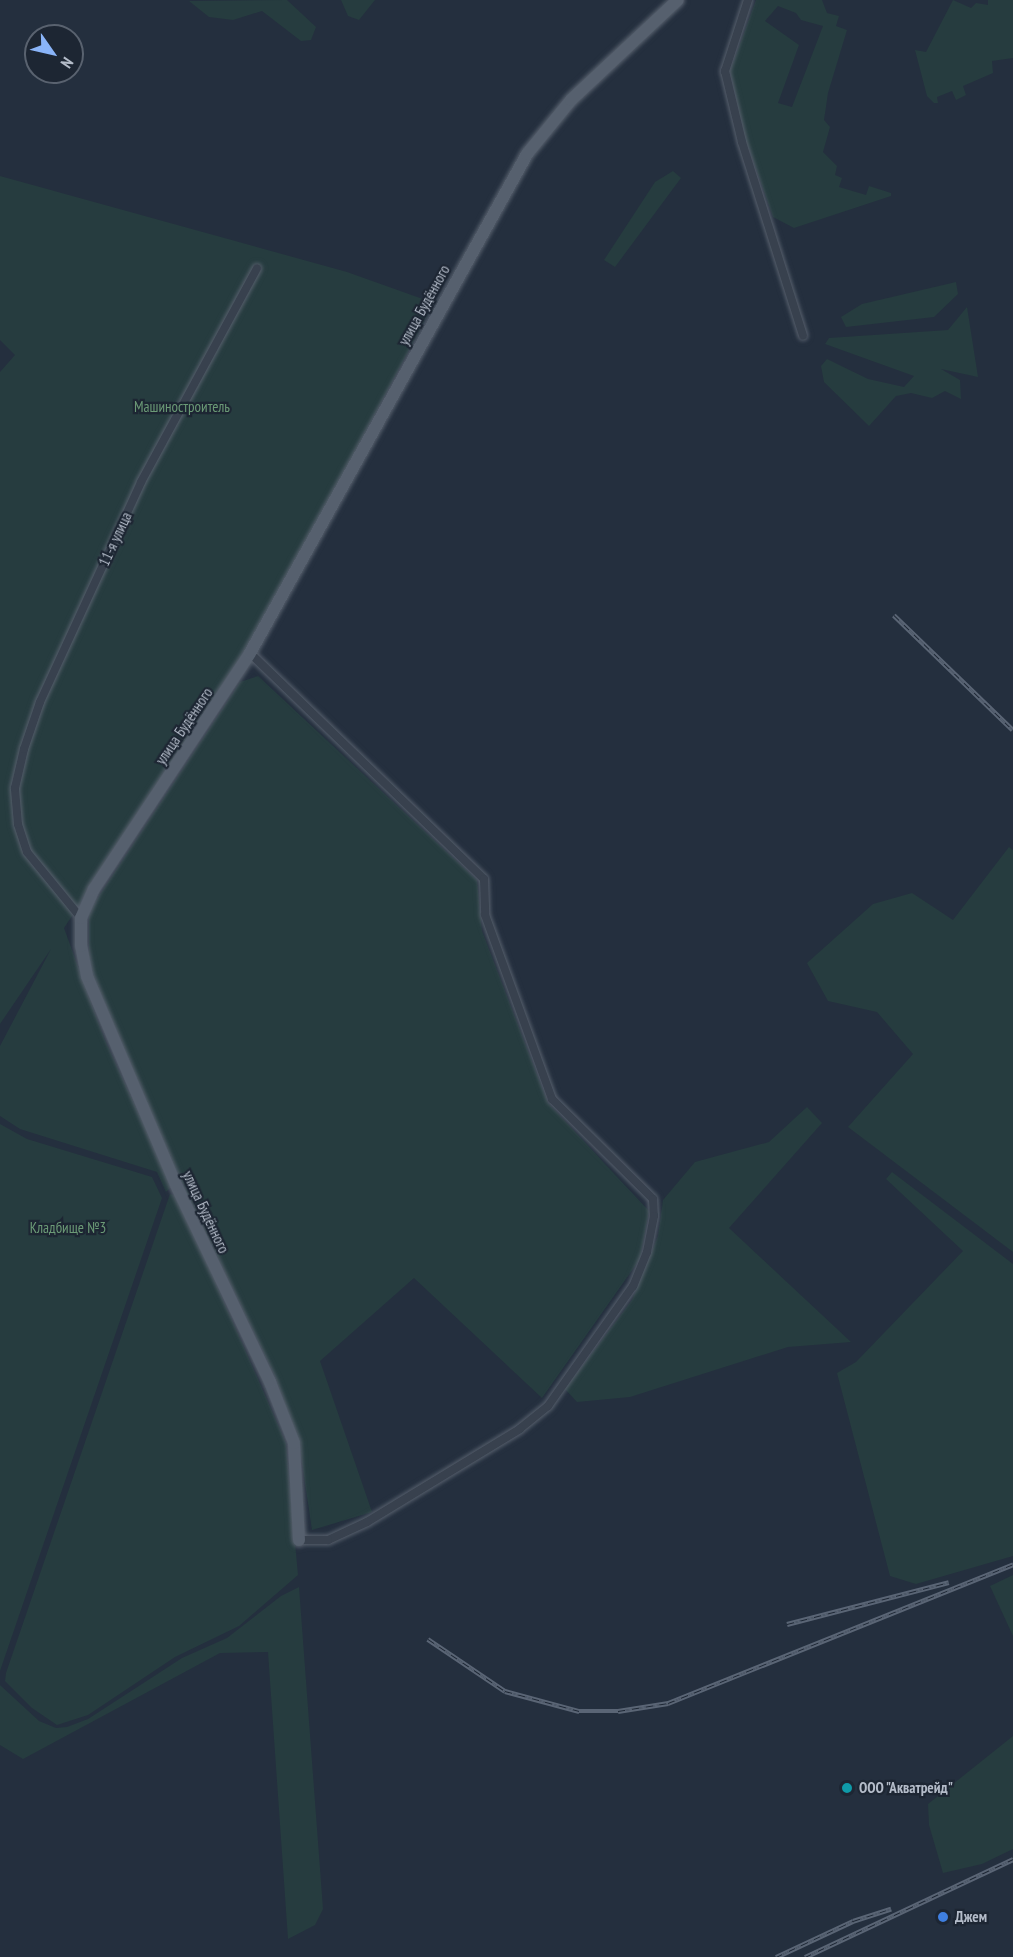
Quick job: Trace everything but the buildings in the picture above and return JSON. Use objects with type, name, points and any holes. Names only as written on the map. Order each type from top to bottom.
[{"type":"main road","name":"улица Будённого","points":[[298,1540],[294,1443],[270,1382],[176,1185],[87,976],[81,946],[81,918],[94,889],[250,653],[527,154],[571,100],[678,0]]},
{"type":"street","points":[[748,0],[725,71],[742,142],[802,336]]},
{"type":"street","name":"11-я улица","points":[[81,918],[27,852],[18,824],[15,788],[40,702],[141,482],[257,268]]},
{"type":"street","points":[[250,653],[484,879],[485,915],[552,1099],[652,1198],[654,1216],[647,1252],[633,1286],[548,1406],[520,1429],[367,1522],[328,1540],[298,1540]]},
{"type":"green space","points":[[287,0],[316,27],[311,40],[301,41],[262,11],[233,20],[209,17],[189,1]]},
{"type":"green space","points":[[341,0],[375,0],[359,20],[348,16]]},
{"type":"green space","points":[[756,0],[822,0],[827,13],[839,16],[836,26],[847,30],[828,93],[824,120],[830,127],[823,152],[837,166],[835,175],[842,178],[839,187],[866,195],[869,186],[891,193],[891,196],[794,228],[773,217],[745,138],[730,71]],"holes":[[[778,6],[796,13],[801,20],[823,26],[792,107],[778,103],[799,45],[765,21]]]},
{"type":"green space","points":[[953,0],[971,8],[976,3],[988,5],[988,0],[1013,0],[1013,58],[992,61],[993,73],[963,86],[966,95],[956,100],[952,91],[937,97],[938,103],[934,103],[927,96],[915,50],[926,52]]},
{"type":"green space","points":[[673,171],[681,178],[615,267],[604,260],[655,182]]},
{"type":"green space","name":"Машиностроитель","points":[[0,176],[347,272],[434,303],[250,650],[64,928],[104,1038],[172,1186],[166,1192],[157,1172],[20,1129],[0,1116],[0,1046],[51,949],[0,1024],[0,372],[15,355],[0,340]]},
{"type":"green space","points":[[956,282],[958,294],[934,317],[846,327],[841,317],[862,304]]},
{"type":"green space","points":[[967,307],[978,377],[941,369],[960,380],[961,399],[945,391],[932,398],[911,393],[896,396],[869,426],[824,382],[821,366],[827,359],[868,379],[904,387],[914,376],[825,344],[829,338],[948,330]]},
{"type":"green space","points":[[258,676],[477,880],[482,931],[548,1103],[649,1211],[640,1259],[542,1398],[414,1278],[320,1361],[372,1512],[312,1530],[299,1443],[275,1377],[176,1171],[89,966],[89,911],[240,682]]},
{"type":"green space","points":[[1009,847],[1013,850],[1013,1252],[848,1127],[913,1054],[877,1012],[828,1001],[807,963],[873,904],[912,893],[953,920]]},
{"type":"green space","points":[[807,1107],[822,1123],[729,1228],[851,1342],[788,1347],[630,1397],[577,1402],[565,1389],[632,1300],[658,1236],[663,1200],[695,1162],[769,1142]]},
{"type":"green space","name":"Кладбище №3","points":[[0,1124],[27,1139],[152,1177],[162,1198],[0,1671]]},
{"type":"green space","points":[[892,1172],[1013,1264],[1013,1556],[916,1584],[890,1576],[837,1373],[856,1362],[963,1251],[886,1179]]},
{"type":"green space","points":[[170,1194],[176,1196],[196,1238],[286,1443],[298,1575],[239,1626],[175,1657],[88,1715],[57,1725],[32,1708],[5,1681],[6,1673]]},
{"type":"green space","points":[[1013,1575],[1013,1636],[990,1586]]},
{"type":"green space","points":[[299,1587],[323,1909],[315,1925],[288,1939],[268,1652],[220,1653],[23,1759],[0,1745],[0,1685],[39,1721],[56,1728],[67,1727],[88,1719],[182,1658],[227,1638],[281,1596]]},
{"type":"green space","points":[[1013,1736],[1013,1849],[982,1864],[943,1873],[929,1825],[928,1804]]},
{"type":"railway","points":[[894,615],[1013,730]]},
{"type":"railway","points":[[428,1639],[505,1691],[579,1711],[618,1711],[668,1703],[1013,1564]]},
{"type":"railway","points":[[787,1624],[949,1582]]},
{"type":"railway","points":[[805,1957],[1013,1859]]},
{"type":"railway","points":[[776,1957],[853,1921],[891,1909]]},
{"type":"place","name":"ООО \"Акватрейд\"","points":[[847,1788]]},
{"type":"place","name":"Джем","points":[[943,1917]]}]
